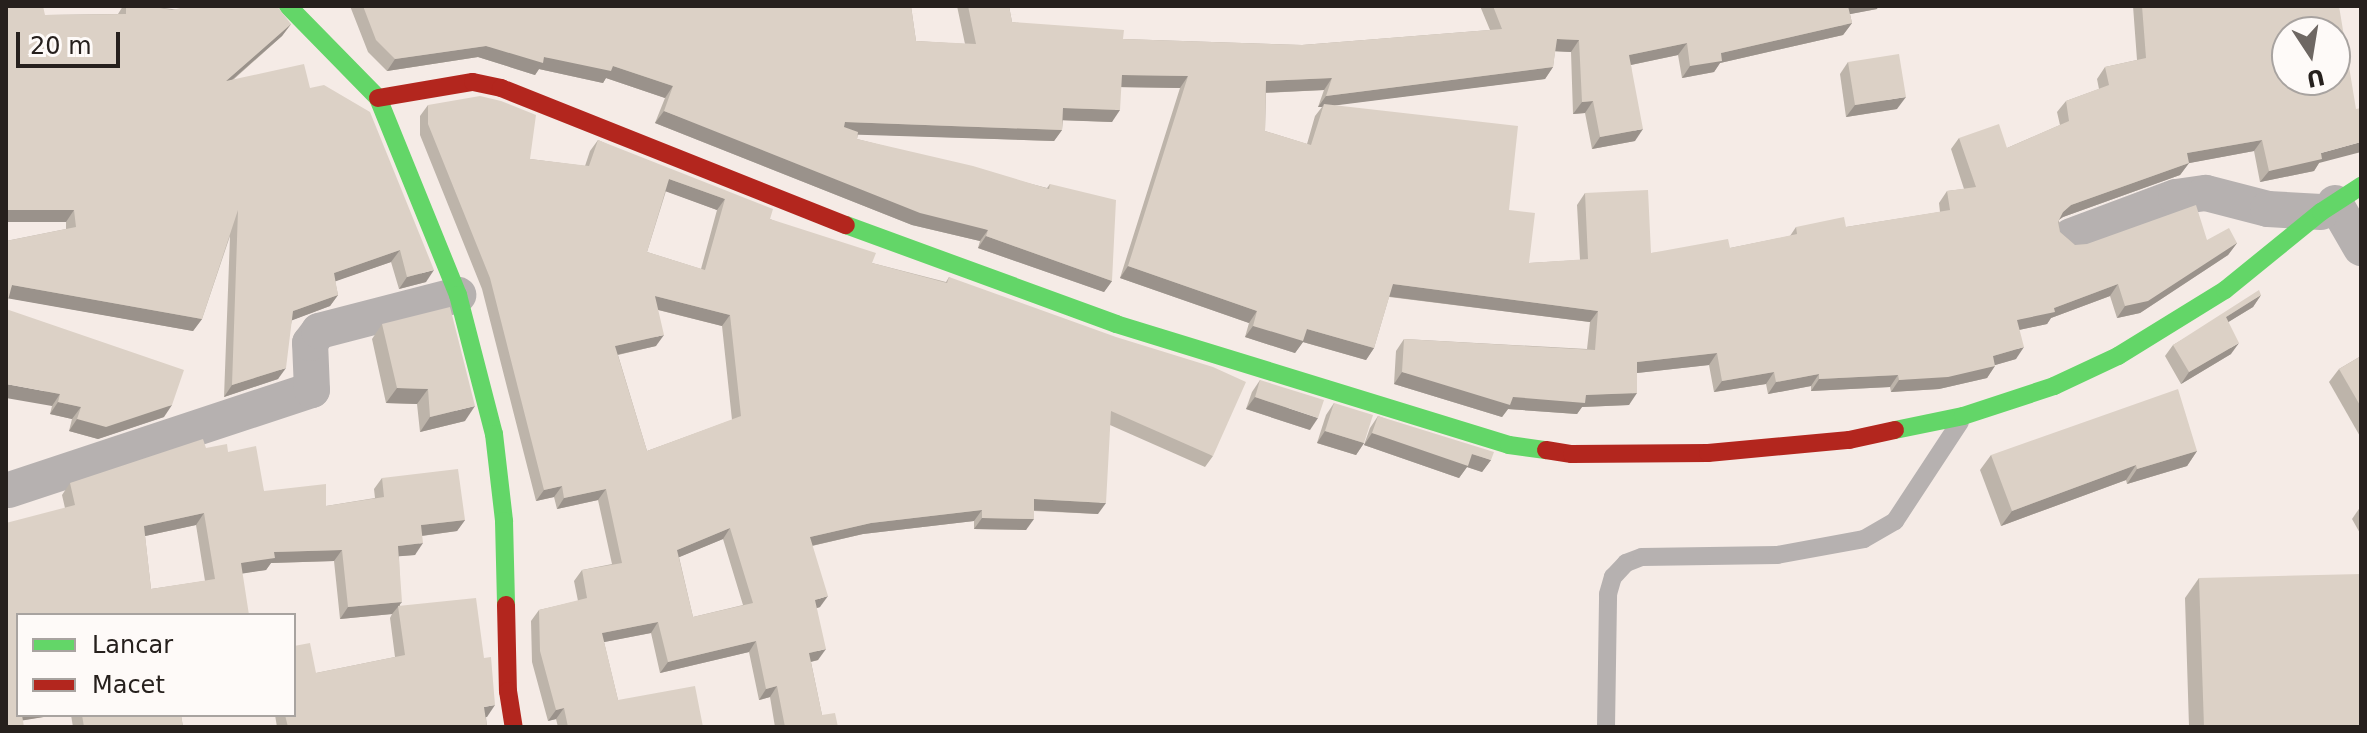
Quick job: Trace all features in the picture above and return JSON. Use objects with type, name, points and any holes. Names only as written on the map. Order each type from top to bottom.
[{"type":"street","points":[[288,6],[378,98],[458,295],[494,434],[504,521],[508,691],[514,727]]},
{"type":"street","points":[[378,98],[473,82],[501,88],[903,248],[1002,284],[1292,381],[1509,445],[1572,454],[1708,453],[1849,440],[1963,416],[2054,386],[2118,356],[2225,290],[2339,200]]},
{"type":"street","points":[[2071,236],[2176,197],[2206,193],[2268,209],[2339,200]]},
{"type":"street","points":[[2339,200],[2361,248]]},
{"type":"street","points":[[9,490],[312,390],[310,343],[319,331],[458,295]]},
{"type":"lane","points":[[1606,727],[1608,594],[1613,577],[1626,563],[1642,557],[1777,555],[1864,539],[1895,521],[1963,416]]},
{"type":"building","points":[[6,6],[43,6],[45,15],[126,14],[126,6],[172,10],[189,6],[277,6],[291,24],[226,81],[304,64],[310,88],[324,85],[370,112],[434,270],[407,277],[400,250],[334,273],[338,295],[293,311],[286,368],[232,385],[238,210],[202,319],[12,285],[6,308],[6,241],[76,227],[74,210],[6,210]]},
{"type":"building","points":[[363,6],[911,6],[916,41],[976,44],[968,6],[1009,6],[1012,22],[1124,30],[1123,39],[1302,45],[1502,29],[1493,6],[1848,6],[1852,23],[1721,53],[1722,61],[1690,66],[1687,43],[1629,55],[1643,129],[1600,137],[1593,101],[1582,102],[1579,40],[1557,39],[1553,67],[1326,96],[1332,78],[1266,81],[1265,131],[1311,145],[1324,104],[1518,126],[1509,210],[1535,213],[1529,263],[1588,259],[1585,193],[1648,190],[1651,253],[1728,239],[1730,248],[1797,234],[1796,227],[1844,217],[1846,227],[1950,210],[1947,191],[1976,187],[1959,138],[1999,124],[2007,148],[2069,121],[2066,101],[2109,85],[2105,67],[2146,58],[2142,6],[2339,6],[2341,16],[2271,16],[2271,96],[2351,96],[2351,79],[2356,109],[2361,108],[2361,142],[2321,153],[2322,159],[2269,171],[2262,140],[2187,153],[2189,163],[2071,205],[2058,222],[2060,232],[2075,245],[2087,244],[2196,205],[2207,240],[2229,228],[2237,243],[2148,301],[2125,306],[2118,284],[2054,308],[2055,312],[2017,320],[2024,347],[1993,356],[1995,366],[1948,377],[1899,380],[1898,375],[1819,379],[1819,374],[1776,382],[1774,372],[1722,381],[1717,353],[1637,362],[1637,393],[1586,395],[1585,403],[1513,397],[1510,405],[1402,372],[1404,339],[1595,350],[1598,311],[1393,284],[1374,348],[1307,329],[1303,341],[1253,326],[1257,311],[1128,266],[1188,76],[1122,75],[1120,110],[1063,108],[1062,130],[845,122],[844,127],[858,132],[857,139],[973,166],[1049,189],[1050,184],[1116,200],[1112,281],[986,236],[988,230],[920,213],[664,111],[673,86],[613,66],[611,71],[544,57],[543,63],[486,46],[395,59],[376,40]]},
{"type":"building","points":[[1899,54],[1906,97],[1855,105],[1848,62]]},
{"type":"building","points":[[480,96],[501,101],[536,115],[530,159],[589,166],[598,140],[773,209],[770,219],[876,253],[872,263],[947,283],[949,277],[1116,337],[1213,367],[1246,382],[1213,456],[1111,411],[1106,503],[1034,499],[1034,519],[982,518],[982,510],[871,523],[810,537],[828,596],[815,600],[826,649],[809,653],[822,715],[835,713],[838,727],[785,727],[777,686],[766,689],[756,641],[668,662],[658,622],[602,633],[618,700],[695,686],[703,727],[568,727],[564,708],[556,710],[540,651],[539,610],[587,598],[582,570],[622,563],[606,489],[564,498],[562,486],[544,490],[490,278],[428,124],[428,105]],"holes":[[[669,179],[725,199],[705,270],[647,252]],[[655,296],[730,315],[741,416],[647,451],[615,346],[664,335]],[[730,528],[753,603],[693,617],[677,550]]]},
{"type":"building","points":[[2259,290],[2261,295],[2226,317],[2239,343],[2189,372],[2173,345]]},
{"type":"building","points":[[450,307],[475,406],[430,417],[428,389],[397,388],[382,324]]},
{"type":"building","points":[[6,309],[184,370],[172,405],[106,427],[77,419],[81,407],[58,402],[60,394],[6,384]]},
{"type":"building","points":[[2361,356],[2361,407],[2339,369]]},
{"type":"building","points":[[1260,380],[1324,400],[1318,418],[1255,397]]},
{"type":"building","points":[[2178,389],[2197,451],[2137,469],[2136,465],[2012,511],[1991,455]]},
{"type":"building","points":[[1334,403],[1373,415],[1364,443],[1325,431]]},
{"type":"building","points":[[1378,416],[1494,452],[1491,460],[1472,454],[1468,466],[1372,433]]},
{"type":"building","points":[[203,439],[206,448],[227,444],[228,452],[256,446],[264,491],[326,484],[326,506],[384,497],[382,478],[458,469],[465,520],[421,525],[423,543],[398,546],[402,602],[348,607],[342,550],[274,552],[275,558],[241,563],[249,613],[16,613],[16,717],[22,717],[24,727],[6,727],[6,523],[75,505],[70,483]],"holes":[[[204,513],[215,579],[151,589],[144,526]]]},
{"type":"building","points":[[2361,574],[2361,727],[2204,727],[2199,578]]},
{"type":"building","points":[[476,598],[484,658],[491,657],[495,705],[484,707],[487,727],[288,727],[286,717],[296,717],[296,646],[310,643],[316,673],[405,655],[398,606]]},
{"type":"building","points":[[82,717],[181,717],[183,727],[84,727]]},
{"type":"traffic: fast","points":[[288,6],[378,98],[458,295],[494,434],[504,521],[506,605]]},
{"type":"traffic: fast","points":[[1895,430],[1963,416],[2054,386],[2118,356],[2225,290],[2321,212],[2361,186]]},
{"type":"traffic: fast","points":[[846,225],[1116,324],[1509,445],[1546,450]]},
{"type":"traffic: jam","points":[[378,98],[473,82],[501,88],[846,225]]},
{"type":"traffic: jam","points":[[1546,450],[1572,454],[1708,453],[1849,440],[1895,430]]},
{"type":"traffic: jam","points":[[506,605],[508,691],[514,727]]}]
